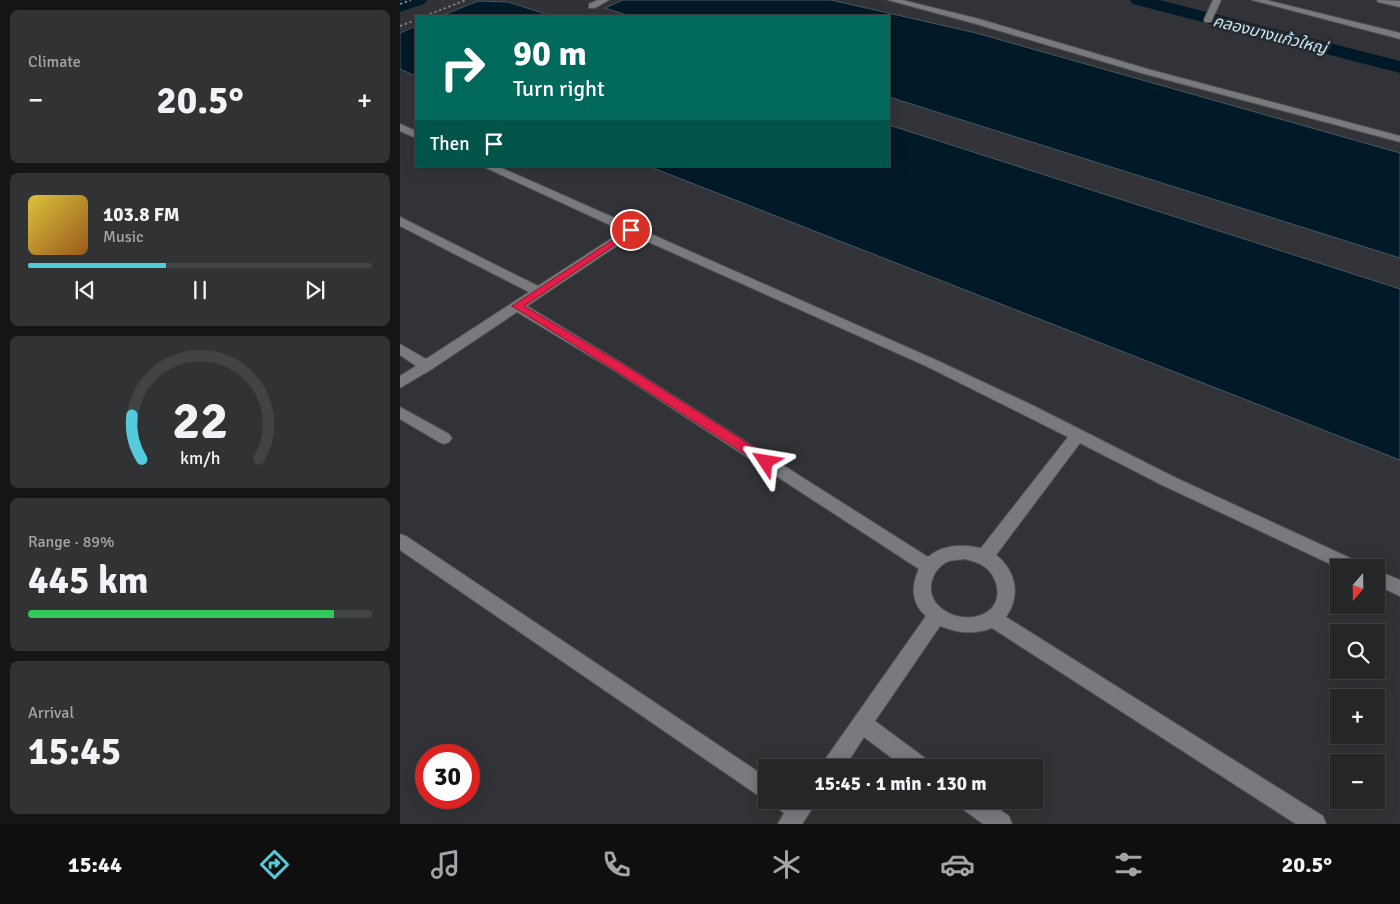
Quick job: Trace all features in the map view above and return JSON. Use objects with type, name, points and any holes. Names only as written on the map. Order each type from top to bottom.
[{"type":"street","points":[[592,6],[604,0]]},
{"type":"street","points":[[892,0],[976,21],[1201,87],[1400,140]]},
{"type":"street","points":[[1256,0],[1400,36]]},
{"type":"street","points":[[1381,0],[1400,4]]},
{"type":"street","points":[[1208,19],[1216,2]]},
{"type":"street","points":[[400,128],[415,135]]},
{"type":"street","points":[[489,167],[931,362],[1168,481],[1336,559]]},
{"type":"street","points":[[400,221],[538,291]]},
{"type":"street","points":[[400,383],[631,230]]},
{"type":"street","points":[[517,306],[620,368],[929,566]]},
{"type":"street","points":[[400,349],[427,366]]},
{"type":"street","points":[[400,412],[444,438]]},
{"type":"street","points":[[984,556],[1078,435]]},
{"type":"street","points":[[400,541],[758,783]]},
{"type":"street","points":[[964,552],[984,556],[1000,569],[1008,586],[1006,604],[994,619],[976,626],[955,626],[936,617],[923,601],[921,582],[929,566],[945,555],[964,552]]},
{"type":"street","points":[[1385,581],[1400,588]]},
{"type":"street","points":[[837,759],[936,617]]},
{"type":"street","points":[[994,619],[1315,824]]},
{"type":"street","points":[[862,724],[910,759]]},
{"type":"street","points":[[980,809],[1001,824]]},
{"type":"path","points":[[400,4],[411,0]]},
{"type":"path","points":[[428,15],[466,0]]},
{"type":"path","points":[[400,26],[415,20]]},
{"type":"water","points":[[623,0],[831,0],[976,33],[1400,153],[1400,258],[890,97],[890,15],[627,15],[605,8]]},
{"type":"water","points":[[478,1],[508,2],[549,15],[443,15]]},
{"type":"water","points":[[415,26],[415,76],[400,69],[400,33]]},
{"type":"water","points":[[890,125],[1400,289],[1400,460],[651,167],[890,167]]},
{"type":"waterway","points":[[400,7],[418,0]]},
{"type":"waterway","name":"คลองบางแก้วใหญ่","points":[[1139,0],[1400,67]]},
{"type":"route","points":[[631,230],[517,306],[620,368],[766,462]]}]
